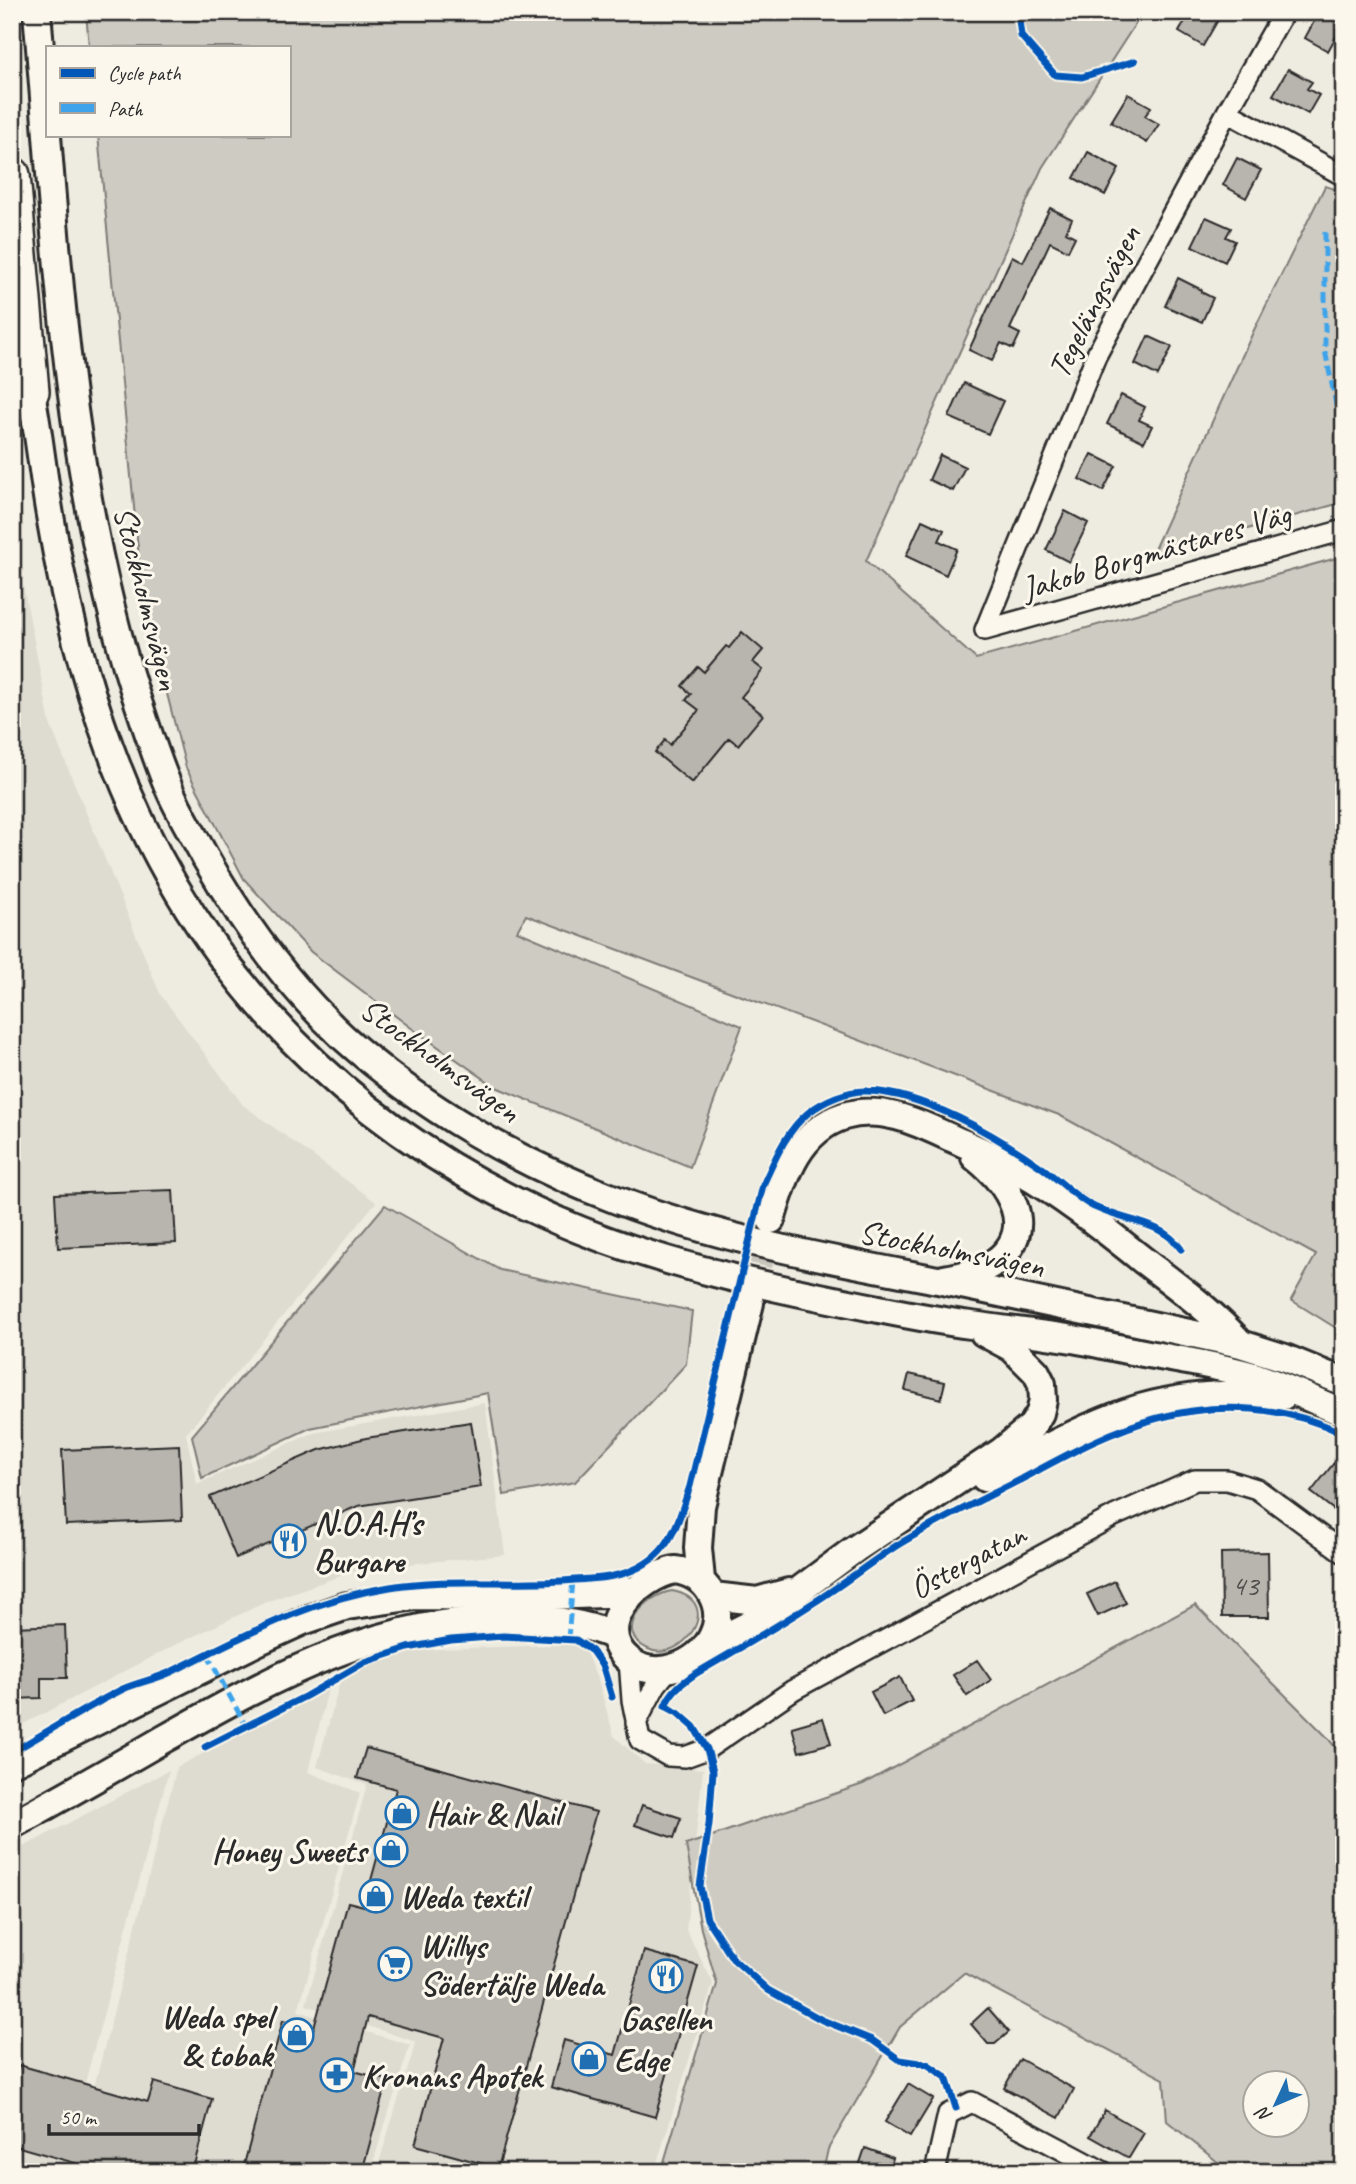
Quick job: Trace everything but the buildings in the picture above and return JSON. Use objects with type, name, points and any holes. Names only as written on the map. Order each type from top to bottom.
[{"type":"highway","points":[[12,175],[31,391]]},
{"type":"main road","name":"Stockholmsvägen","points":[[37,12],[46,113]]},
{"type":"main road","name":"Stockholmsvägen","points":[[48,136],[70,383],[84,483],[120,646],[145,724],[172,794],[216,876],[272,958],[341,1035],[431,1104],[477,1134],[527,1161],[619,1201],[727,1236],[807,1255],[1241,1344],[1344,1382]]},
{"type":"main road","name":"Stockholmsvägen","points":[[12,302],[31,391],[46,494],[66,601],[109,747],[134,807],[185,903],[217,952],[286,1035],[326,1075],[371,1113],[478,1183],[583,1231],[690,1267],[967,1325],[1070,1338],[1211,1365],[1259,1378],[1344,1413]]},
{"type":"main road","points":[[771,1220],[782,1182],[802,1146],[826,1125],[844,1116],[864,1112],[891,1114],[918,1122],[989,1154],[1040,1183],[1207,1310],[1241,1344]]},
{"type":"main road","points":[[937,1280],[965,1275],[995,1262],[1013,1241],[1017,1228],[1017,1213],[1003,1183],[949,1137]]},
{"type":"main road","points":[[705,1647],[715,1628],[717,1617],[698,1548],[701,1506],[750,1303]]},
{"type":"main road","points":[[801,1588],[757,1601],[707,1588],[685,1571],[666,1572],[636,1590],[615,1618],[614,1636],[617,1645],[629,1660],[648,1669],[668,1670],[782,1605],[801,1588],[1020,1438],[1040,1413],[1042,1384],[1036,1372],[1013,1348],[967,1325]]},
{"type":"main road","points":[[922,1505],[1087,1429],[1141,1408],[1220,1394],[1308,1398]]},
{"type":"main road","points":[[666,1572],[701,1506]]},
{"type":"main road","points":[[12,1763],[257,1642],[303,1621],[347,1606],[416,1596],[519,1597],[636,1590]]},
{"type":"main road","points":[[12,1825],[310,1661],[386,1635],[439,1623],[500,1618],[555,1620],[583,1625],[614,1636]]},
{"type":"street","name":"Tegelängsvägen","points":[[985,630],[1096,356],[1284,12]]},
{"type":"street","points":[[1227,112],[1344,177]]},
{"type":"street","name":"Jakob Borgmästares Väg","points":[[985,630],[1344,530]]},
{"type":"street","name":"Östergatan","points":[[636,1723],[640,1740],[668,1756],[685,1757],[707,1749],[793,1690],[1114,1516],[1195,1480],[1227,1480],[1256,1489],[1344,1553]]},
{"type":"street","points":[[629,1660],[636,1723]]},
{"type":"street","points":[[636,1723],[656,1685],[668,1670]]},
{"type":"street","points":[[935,2172],[948,2114],[972,2102],[1104,2172]]},
{"type":"shaded area","points":[[86,12],[1143,12],[1042,168],[866,561],[976,659],[1344,554],[1344,1333],[1291,1300],[1316,1255],[1059,1115],[526,915],[517,931],[742,1026],[690,1167],[496,1087],[410,1027],[311,952],[244,879],[186,768],[143,600],[98,136],[290,136],[290,46],[89,46]]},
{"type":"shaded area","points":[[1325,186],[1344,192],[1344,359],[1337,362],[1344,388],[1344,502],[1151,556],[1254,330]]},
{"type":"shaded area","points":[[12,527],[50,724],[160,994],[243,1105],[376,1202],[186,1434],[197,1484],[313,1433],[485,1403],[505,1555],[363,1568],[266,1602],[173,1646],[12,1730]]},
{"type":"shaded area","points":[[385,1205],[500,1270],[692,1311],[686,1364],[575,1482],[504,1495],[488,1393],[310,1428],[202,1478],[192,1436]]},
{"type":"shaded area","points":[[672,1591],[688,1597],[696,1607],[698,1618],[685,1640],[674,1648],[661,1652],[648,1649],[637,1642],[632,1633],[632,1624],[643,1606]]},
{"type":"shaded area","points":[[1195,1605],[1327,1737],[1344,1758],[1344,2172],[1230,2172],[1167,2121],[1164,2079],[964,1973],[900,2027],[828,2149],[823,2172],[661,2172],[717,1984],[701,1929],[686,1845],[863,1784]]},
{"type":"shaded area","points":[[582,1644],[598,1681],[614,1736],[645,1764],[703,1769],[686,1930],[713,1983],[654,2172],[376,2172],[416,2042],[306,2005],[367,1785],[317,1767],[341,1678],[412,1650]]},
{"type":"shaded area","points":[[328,1689],[308,1772],[360,1793],[298,2011],[410,2045],[370,2172],[72,2172],[177,1767]]},
{"type":"shaded area","points":[[169,1770],[61,2172],[12,2172],[12,1853]]},
{"type":"tunnel","points":[[750,1303],[770,1222]]},
{"type":"marked path","points":[[1325,232],[1325,350],[1344,444]]},
{"type":"marked path","points":[[568,1639],[573,1580]]},
{"type":"marked path","points":[[207,1654],[247,1728]]},
{"type":"cycle path","points":[[1018,12],[1021,36],[1055,75],[1082,77],[1135,61]]},
{"type":"cycle path","points":[[12,1752],[123,1689],[167,1674],[278,1620],[332,1601],[413,1584],[552,1582],[602,1578],[628,1572],[654,1558],[670,1538],[690,1486],[763,1185],[793,1128],[814,1109],[836,1097],[852,1092],[888,1093],[935,1107],[1003,1142],[1087,1203],[1162,1231],[1181,1249]]},
{"type":"cycle path","points":[[956,2108],[946,2077],[927,2064],[900,2060],[872,2040],[822,2020],[768,1990],[733,1959],[707,1919],[700,1886],[713,1771],[707,1749],[694,1727],[665,1706],[667,1701],[677,1688],[695,1674],[799,1612],[911,1537],[1069,1454],[1121,1430],[1181,1413],[1229,1408],[1299,1417],[1344,1434]]},
{"type":"cycle path","points":[[205,1747],[306,1696],[365,1662],[408,1648],[451,1640],[503,1636],[576,1640],[592,1651],[603,1667],[612,1697]]},
{"type":"place","name":"N.O.A.H’s Burgare","points":[[289,1541]]},
{"type":"place","name":"Hair & Nail","points":[[402,1813]]},
{"type":"place","name":"Honey Sweets","points":[[391,1850]]},
{"type":"place","name":"Weda textil","points":[[376,1896]]},
{"type":"place","name":"Willys Södertälje Weda","points":[[395,1964]]},
{"type":"place","name":"Gasellen","points":[[666,1976]]},
{"type":"place","name":"Weda spel & tobak","points":[[297,2035]]},
{"type":"place","name":"Edge","points":[[589,2059]]},
{"type":"place","name":"Kronans Apotek","points":[[337,2075]]}]
